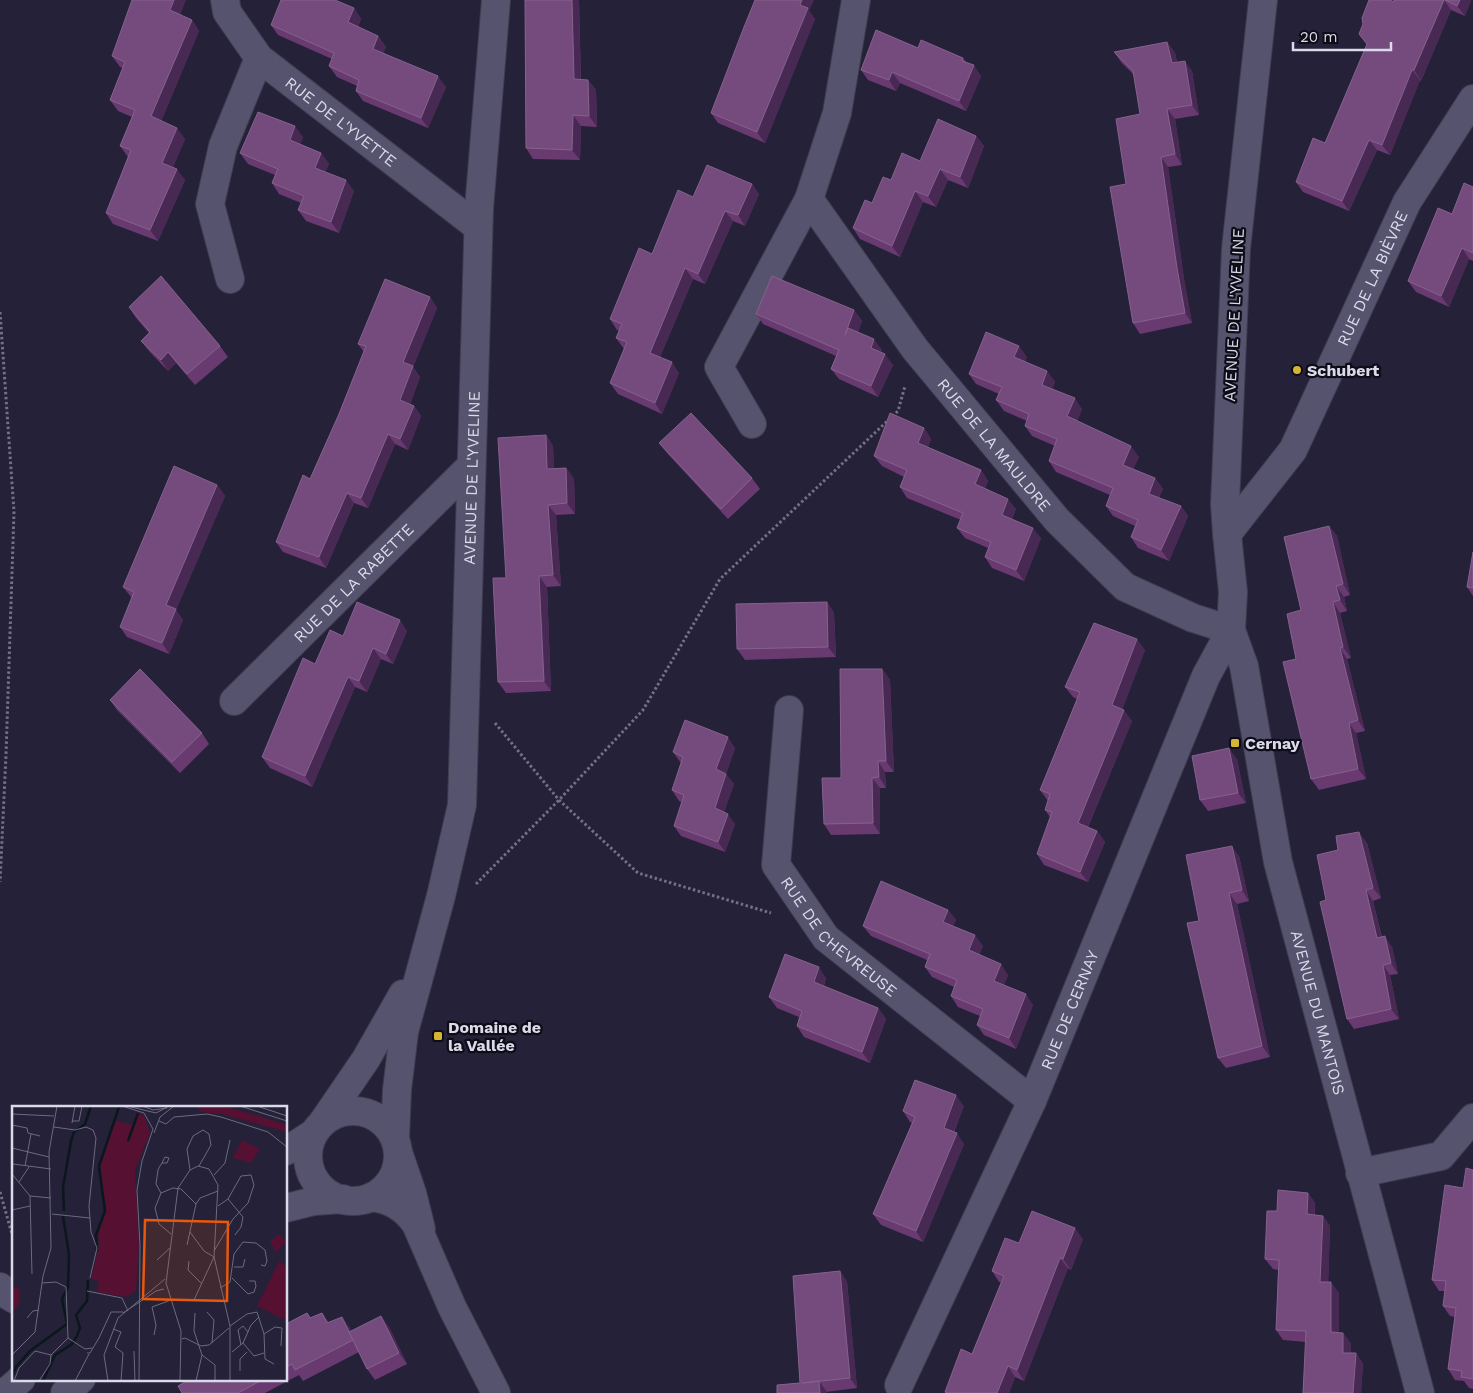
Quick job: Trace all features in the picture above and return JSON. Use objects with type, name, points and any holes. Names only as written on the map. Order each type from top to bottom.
[{"type":"street","name":"RUE DE L'YVETTE","points":[[225,0],[228,12],[258,58],[478,227]]},
{"type":"street","name":"AVENUE DE L'YVELINE","points":[[396,1145],[400,1052],[462,805],[478,227],[496,0]]},
{"type":"street","points":[[752,424],[720,367],[809,199],[837,113],[856,0]]},
{"type":"street","name":"AVENUE DE L'YVELINE","points":[[1231,630],[1233,592],[1226,504],[1236,249],[1263,0]]},
{"type":"street","points":[[230,279],[210,204],[224,146],[258,58]]},
{"type":"street","name":"RUE DE LA BIÈVRE","points":[[1227,534],[1293,450],[1407,202],[1473,99]]},
{"type":"street","name":"RUE DE LA MAULDRE","points":[[809,199],[915,349],[1057,520],[1125,587],[1193,618],[1231,630]]},
{"type":"street","name":"RUE DE LA RABETTE","points":[[234,701],[471,466]]},
{"type":"street","name":"RUE DE CERNAY","points":[[899,1386],[1032,1101],[1206,676],[1231,630]]},
{"type":"street","name":"AVENUE DU MANTOIS","points":[[1231,630],[1244,666],[1278,862],[1420,1393]]},
{"type":"street","name":"RUE DE CHEVREUSE","points":[[790,710],[776,865],[826,938],[1032,1101]]},
{"type":"street","name":"AVENUE DE L'YVELINE","points":[[288,1150],[319,1128],[346,1090],[384,1029],[426,953]]},
{"type":"street","points":[[343,1199],[330,1194],[319,1186],[308,1160],[309,1146],[319,1128],[335,1115],[349,1111],[362,1112],[376,1117],[387,1126],[396,1145],[417,1208],[423,1240]]},
{"type":"street","points":[[1360,1173],[1441,1156],[1473,1118]]},
{"type":"street","points":[[288,1208],[314,1201],[343,1199],[357,1201],[371,1197],[383,1190],[392,1179],[397,1166],[396,1145]]},
{"type":"street","points":[[371,1197],[386,1200],[410,1215],[491,1392]]},
{"type":"street","points":[[0,1287],[12,1298]]},
{"type":"street","points":[[5,1393],[20,1380]]},
{"type":"street","points":[[65,1393],[80,1380]]},
{"type":"path","points":[[0,312],[14,512],[7,746],[0,882]]},
{"type":"path","points":[[472,888],[559,800],[643,710],[720,579],[898,411]]},
{"type":"path","points":[[466,688],[559,800],[638,873],[781,916],[809,914]]},
{"type":"path","points":[[0,1192],[12,1233]]},
{"type":"building","points":[[132,0],[174,0],[170,10],[192,20],[151,116],[177,128],[162,163],[177,169],[150,230],[106,213],[131,150],[120,146],[135,110],[110,100],[125,62],[112,56]]},
{"type":"building","points":[[281,0],[335,0],[354,8],[348,22],[378,36],[373,49],[438,76],[421,118],[356,91],[359,80],[329,66],[334,53],[271,25]]},
{"type":"building","points":[[525,0],[572,0],[574,79],[588,80],[589,116],[573,115],[572,150],[526,148]]},
{"type":"building","points":[[755,0],[802,0],[800,5],[808,8],[757,132],[711,113]]},
{"type":"building","points":[[1369,0],[1390,0],[1394,2],[1394,0],[1444,0],[1414,70],[1412,70],[1382,145],[1369,140],[1342,201],[1296,182],[1313,138],[1325,143],[1367,44],[1359,34],[1363,24],[1362,18]]},
{"type":"building","points":[[1445,0],[1460,0],[1457,6]]},
{"type":"building","points":[[876,30],[918,48],[921,40],[963,58],[962,61],[974,65],[959,101],[892,72],[889,80],[861,70]]},
{"type":"building","points":[[1167,42],[1172,63],[1185,61],[1192,105],[1167,109],[1175,154],[1161,157],[1185,313],[1133,323],[1110,187],[1126,184],[1116,119],[1140,114],[1133,71],[1114,52]]},
{"type":"building","points":[[258,112],[295,126],[290,140],[321,153],[315,168],[346,180],[331,222],[298,210],[304,196],[272,183],[278,169],[240,153]]},
{"type":"building","points":[[938,119],[976,136],[960,177],[940,169],[928,196],[915,191],[892,246],[853,228],[865,200],[872,203],[883,177],[891,180],[902,153],[920,161]]},
{"type":"building","points":[[707,165],[752,184],[738,215],[725,211],[698,274],[685,268],[650,353],[672,362],[655,403],[610,383],[627,342],[616,338],[622,324],[610,319],[639,248],[652,254],[678,190],[693,197]]},
{"type":"building","points":[[1464,183],[1473,187],[1473,253],[1462,248],[1441,296],[1408,281],[1438,208],[1452,214]]},
{"type":"building","points":[[161,276],[220,346],[187,374],[168,352],[161,360],[141,341],[150,332],[129,307]]},
{"type":"building","points":[[772,276],[854,310],[845,335],[848,328],[874,339],[871,348],[885,354],[871,386],[831,369],[839,350],[756,314]]},
{"type":"building","points":[[385,279],[430,297],[403,362],[413,366],[400,400],[414,406],[400,439],[388,434],[361,498],[347,493],[319,557],[276,542],[303,475],[310,479],[339,414],[366,346],[358,344]]},
{"type":"building","points":[[986,332],[1019,346],[1014,357],[1047,371],[1042,385],[1075,398],[1067,416],[1131,446],[1123,465],[1155,478],[1149,494],[1181,506],[1161,550],[1131,537],[1138,520],[1106,506],[1113,488],[1049,461],[1057,439],[1025,426],[1029,414],[996,400],[1002,387],[969,374]]},
{"type":"building","points":[[691,413],[752,478],[721,509],[659,443]]},
{"type":"building","points":[[890,413],[924,428],[918,443],[981,470],[975,484],[1008,499],[1002,515],[1033,528],[1016,570],[985,557],[991,542],[957,528],[963,513],[900,487],[907,470],[874,456]]},
{"type":"building","points":[[546,435],[547,469],[566,468],[567,503],[548,505],[553,575],[539,576],[544,681],[498,682],[493,578],[506,578],[498,438]]},
{"type":"building","points":[[174,466],[217,485],[166,605],[176,609],[162,643],[120,627],[134,592],[123,587]]},
{"type":"building","points":[[1329,526],[1343,584],[1336,586],[1340,600],[1333,602],[1343,647],[1340,648],[1358,720],[1349,723],[1358,769],[1311,779],[1283,662],[1296,659],[1287,614],[1301,610],[1284,537]]},
{"type":"building","points":[[1473,552],[1473,588],[1467,587]]},
{"type":"building","points":[[357,602],[400,620],[386,654],[373,648],[359,681],[348,677],[305,776],[262,757],[303,658],[315,664],[330,630],[343,636]]},
{"type":"building","points":[[827,602],[828,647],[737,649],[736,604]]},
{"type":"building","points":[[1094,623],[1137,639],[1112,705],[1124,710],[1078,823],[1097,831],[1080,872],[1037,854],[1052,812],[1045,810],[1050,794],[1040,790],[1080,692],[1065,687]]},
{"type":"building","points":[[140,669],[202,733],[172,762],[110,700]]},
{"type":"building","points":[[840,669],[882,669],[886,761],[878,761],[879,777],[872,778],[873,823],[824,824],[822,778],[841,778]]},
{"type":"building","points":[[685,720],[728,737],[716,769],[726,774],[715,808],[728,814],[718,842],[674,826],[684,795],[672,790],[683,757],[673,752]]},
{"type":"building","points":[[1229,748],[1238,793],[1200,800],[1192,756]]},
{"type":"building","points":[[1359,832],[1373,888],[1366,890],[1377,938],[1385,936],[1391,963],[1383,965],[1391,1009],[1347,1019],[1320,902],[1326,900],[1317,855],[1338,850],[1336,836]]},
{"type":"building","points":[[1232,846],[1242,890],[1229,893],[1262,1046],[1218,1058],[1187,923],[1199,921],[1186,855]]},
{"type":"building","points":[[881,881],[948,910],[943,922],[975,935],[969,950],[1001,964],[994,981],[1026,994],[1009,1038],[977,1025],[983,1009],[951,996],[957,980],[925,967],[930,954],[863,926]]},
{"type":"building","points":[[785,954],[819,967],[814,982],[878,1008],[862,1052],[797,1026],[802,1011],[769,997]]},
{"type":"building","points":[[915,1080],[956,1095],[944,1128],[957,1133],[916,1231],[873,1214],[915,1117],[903,1111]]},
{"type":"building","points":[[1466,1168],[1473,1170],[1473,1379],[1461,1377],[1462,1371],[1448,1369],[1456,1308],[1443,1306],[1446,1281],[1432,1280],[1445,1185],[1463,1188]]},
{"type":"building","points":[[1278,1190],[1308,1193],[1307,1214],[1323,1216],[1320,1282],[1331,1282],[1331,1332],[1343,1333],[1343,1353],[1356,1353],[1353,1393],[1303,1393],[1306,1331],[1276,1330],[1279,1260],[1265,1259],[1267,1211],[1277,1211]]},
{"type":"building","points":[[1032,1211],[1075,1228],[1063,1259],[1060,1258],[1017,1370],[1008,1366],[997,1393],[947,1393],[945,1392],[961,1349],[972,1354],[1004,1276],[992,1271],[1005,1238],[1019,1243]]},
{"type":"building","points":[[840,1271],[850,1378],[819,1381],[820,1393],[777,1393],[777,1385],[800,1383],[793,1276]]},
{"type":"building","points":[[307,1313],[310,1318],[322,1313],[327,1323],[342,1317],[353,1340],[295,1370],[292,1364],[288,1366],[288,1323]]},
{"type":"building","points":[[381,1316],[399,1353],[367,1369],[349,1332]]},
{"type":"building","points":[[188,1380],[262,1380],[238,1393],[182,1393],[178,1386]]},
{"type":"place","name":"Schubert","points":[[1297,370]]},
{"type":"place","name":"Cernay","points":[[1235,743]]},
{"type":"place","name":"Domaine de la Vallée","points":[[438,1036]]}]
